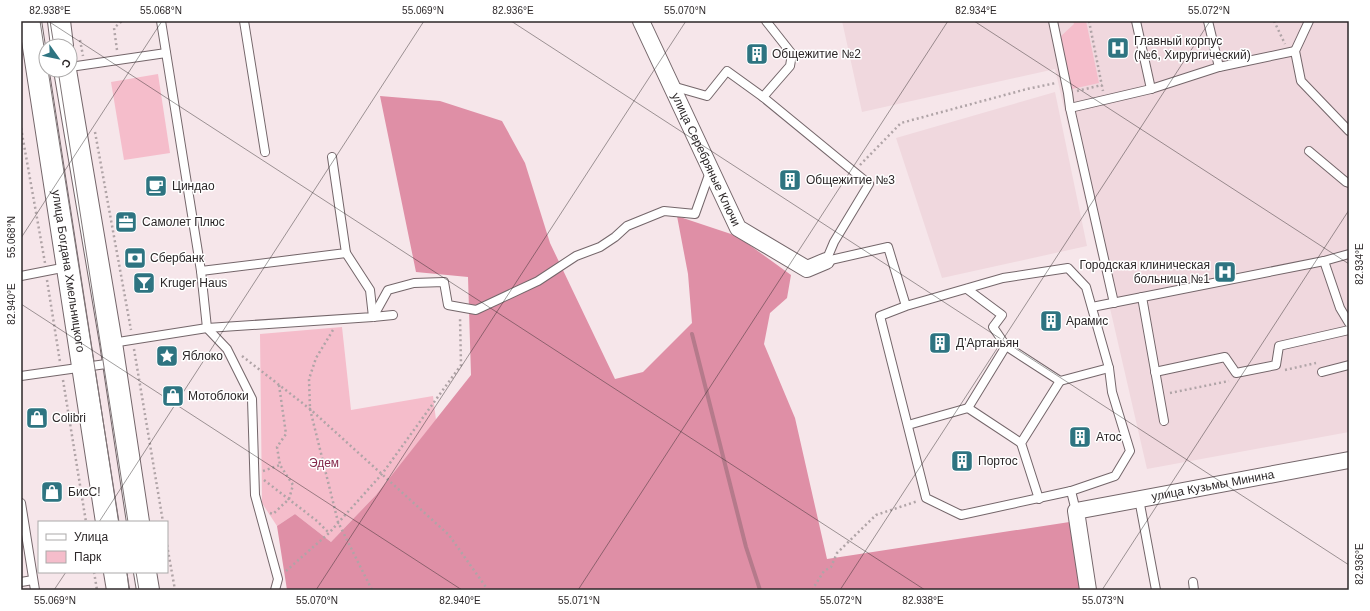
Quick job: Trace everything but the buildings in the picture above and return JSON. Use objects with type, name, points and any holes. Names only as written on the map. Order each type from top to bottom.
[{"type":"highway","name":"улица Богдана Хмельницкого","points":[[30,21],[107,521]]},
{"type":"highway","points":[[59,21],[69,38]]},
{"type":"highway","points":[[76,78],[112,353],[138,521]]},
{"type":"highway","points":[[115,573],[118,590]]},
{"type":"highway","points":[[146,573],[148,590]]},
{"type":"street","name":"улица Серебряные Ключи","points":[[641,21],[738,228],[806,269],[826,261]]},
{"type":"street","name":"улица Кузьмы Минина","points":[[1076,511],[1349,460]]},
{"type":"street","points":[[1076,511],[1088,590]]},
{"type":"lane","points":[[161,21],[201,271],[208,328],[227,349],[252,399],[255,495],[278,579],[275,590]]},
{"type":"lane","points":[[244,21],[265,152]]},
{"type":"lane","points":[[763,97],[790,66],[792,54],[766,21]]},
{"type":"lane","points":[[1053,21],[1070,108],[1114,303]]},
{"type":"lane","points":[[1136,21],[1150,89]]},
{"type":"lane","points":[[1208,21],[1219,68]]},
{"type":"lane","points":[[1309,21],[1295,51],[1301,81],[1349,132]]},
{"type":"lane","points":[[1070,108],[1150,89],[1219,68],[1295,51]]},
{"type":"lane","points":[[78,67],[166,53]]},
{"type":"lane","points":[[671,86],[707,96],[727,71],[763,97],[811,138],[870,184],[834,242],[826,261]]},
{"type":"lane","points":[[1309,151],[1349,183]]},
{"type":"lane","points":[[332,157],[346,253],[370,290],[373,317]]},
{"type":"lane","points":[[373,317],[388,290],[414,283],[444,282],[448,305],[476,310],[531,284],[576,256],[600,247],[615,237],[627,226],[664,211],[695,214],[711,169]]},
{"type":"lane","points":[[826,261],[888,247],[906,306]]},
{"type":"lane","points":[[201,271],[346,253]]},
{"type":"lane","points":[[1092,307],[1324,261],[1349,254]]},
{"type":"lane","points":[[1324,261],[1340,308],[1349,323]]},
{"type":"lane","points":[[21,276],[69,267]]},
{"type":"lane","points":[[1068,268],[1086,287],[1109,368],[1112,392],[1130,451],[1114,476],[1071,491],[961,515],[926,498],[880,316],[906,306],[967,289],[1003,278],[1068,268]]},
{"type":"lane","points":[[967,289],[1002,315],[993,327],[1006,346],[1060,381]]},
{"type":"lane","points":[[1142,297],[1164,421]]},
{"type":"lane","points":[[21,376],[84,367],[112,353],[132,340],[208,328],[393,315]]},
{"type":"lane","points":[[1155,372],[1225,357],[1236,373],[1276,365],[1279,346],[1349,330]]},
{"type":"lane","points":[[908,425],[968,408],[1006,346]]},
{"type":"lane","points":[[1322,372],[1349,364]]},
{"type":"lane","points":[[1021,444],[1060,381],[1109,368]]},
{"type":"lane","points":[[968,408],[1021,444],[1039,499]]},
{"type":"lane","points":[[1071,491],[1076,511]]},
{"type":"lane","points":[[1139,499],[1156,590]]},
{"type":"lane","points":[[21,503],[35,590]]},
{"type":"lane","points":[[21,582],[33,580]]},
{"type":"path","points":[[118,60],[114,28],[122,21]]},
{"type":"path","points":[[1068,93],[1102,85],[1089,21]]},
{"type":"path","points":[[1274,21],[1283,42],[1295,51]]},
{"type":"path","points":[[855,171],[901,123],[1027,89],[1065,82]]},
{"type":"path","points":[[93,126],[163,521]]},
{"type":"path","points":[[21,128],[46,272],[86,521]]},
{"type":"path","points":[[278,579],[329,533],[382,474],[461,365],[459,307]]},
{"type":"path","points":[[339,319],[316,358],[309,379],[310,409],[338,522],[372,590]]},
{"type":"path","points":[[227,349],[240,354],[310,409],[449,535],[488,590]]},
{"type":"path","points":[[259,510],[274,514],[289,499],[293,484],[280,465],[277,447],[286,434],[279,384]]},
{"type":"path","points":[[255,473],[280,465]]},
{"type":"path","points":[[255,473],[317,521],[329,533]]},
{"type":"path","points":[[812,590],[824,571],[831,567],[837,553],[876,515],[926,498]]},
{"type":"path","points":[[168,551],[175,590]]},
{"type":"path","points":[[94,573],[97,590]]},
{"type":"shaded area","name":"Городская клиническая больница №1","points":[[842,21],[1349,21],[1349,432],[1147,469],[1055,69],[862,112]]},
{"type":"shaded area","points":[[1055,92],[1087,246],[942,278],[896,138]]},
{"type":"shaded area","points":[[380,96],[440,101],[502,121],[525,163],[550,243],[615,379],[643,372],[692,323],[688,274],[677,216],[737,236],[791,275],[787,298],[770,313],[764,344],[795,418],[827,559],[1076,521],[1086,590],[287,590],[277,526],[295,514],[331,542],[376,495],[471,375],[468,277],[416,272]]},
{"type":"green space","points":[[1073,21],[1086,21],[1099,83],[1072,89],[1060,37],[1074,24]]},
{"type":"green space","points":[[158,74],[170,153],[124,160],[111,82]]},
{"type":"green space","name":"Эдем","points":[[342,327],[351,410],[433,396],[436,420],[376,495],[331,542],[295,514],[277,526],[262,503],[260,334]]},
{"type":"waterway","points":[[692,334],[746,547],[760,590]]},
{"type":"tram line","points":[[40,21],[43,38]]},
{"type":"tram line","points":[[50,21],[53,38]]},
{"type":"tram line","points":[[49,78],[119,521]]},
{"type":"tram line","points":[[59,78],[128,521]]},
{"type":"tram line","points":[[127,573],[129,590]]},
{"type":"tram line","points":[[136,573],[139,590]]},
{"type":"place","name":"Главный корпус (№6, Хирургический)","points":[[1118,48]]},
{"type":"place","name":"Общежитие №2","points":[[757,54]]},
{"type":"place","name":"Общежитие №3","points":[[790,180]]},
{"type":"place","name":"Циндао","points":[[156,186]]},
{"type":"place","name":"Самолет Плюс","points":[[126,222]]},
{"type":"place","name":"Сбербанк","points":[[135,258]]},
{"type":"place","name":"Городская клиническая больница №1","points":[[1225,272]]},
{"type":"place","name":"Kruger Haus","points":[[144,283]]},
{"type":"place","name":"Арамис","points":[[1051,321]]},
{"type":"place","name":"Д'Артаньян","points":[[940,343]]},
{"type":"place","name":"Яблоко","points":[[167,356]]},
{"type":"place","name":"Мотоблоки","points":[[173,396]]},
{"type":"place","name":"Colibri","points":[[37,418]]},
{"type":"place","name":"Атос","points":[[1080,437]]},
{"type":"place","name":"Портос","points":[[962,461]]},
{"type":"place","name":"БисС!","points":[[52,492]]}]
